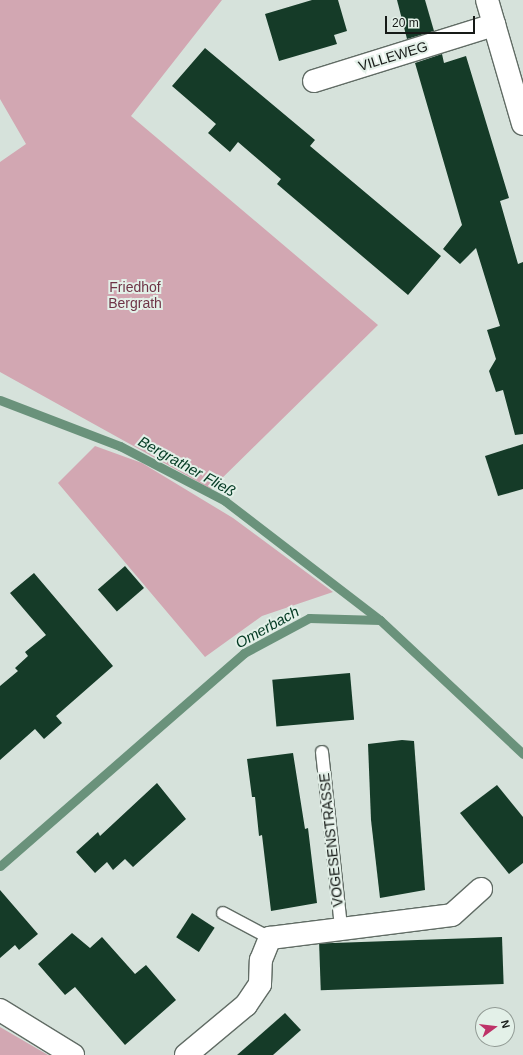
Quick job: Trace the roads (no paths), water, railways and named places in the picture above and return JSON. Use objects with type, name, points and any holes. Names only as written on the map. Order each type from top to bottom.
[{"type":"street","points":[[487,0],[523,124]]},
{"type":"street","name":"VILLEWEG","points":[[314,81],[494,25]]},
{"type":"street","name":"VOGESENSTRASSE","points":[[270,938],[341,927],[452,915],[481,889]]},
{"type":"street","points":[[186,1055],[246,1005],[260,984],[261,960],[270,938]]},
{"type":"street","points":[[0,1010],[74,1055]]},
{"type":"lane","name":"VOGESENSTRASSE","points":[[322,752],[341,927]]},
{"type":"lane","points":[[223,913],[270,938]]},
{"type":"waterway","name":"Bergrather Fließ","points":[[0,400],[120,446],[225,501],[380,620]]},
{"type":"waterway","name":"Omerbach","points":[[0,866],[244,653],[309,618],[380,620],[523,754]]},
{"type":"park label","name":"Friedhof Bergrath","points":[[135,296]]}]
